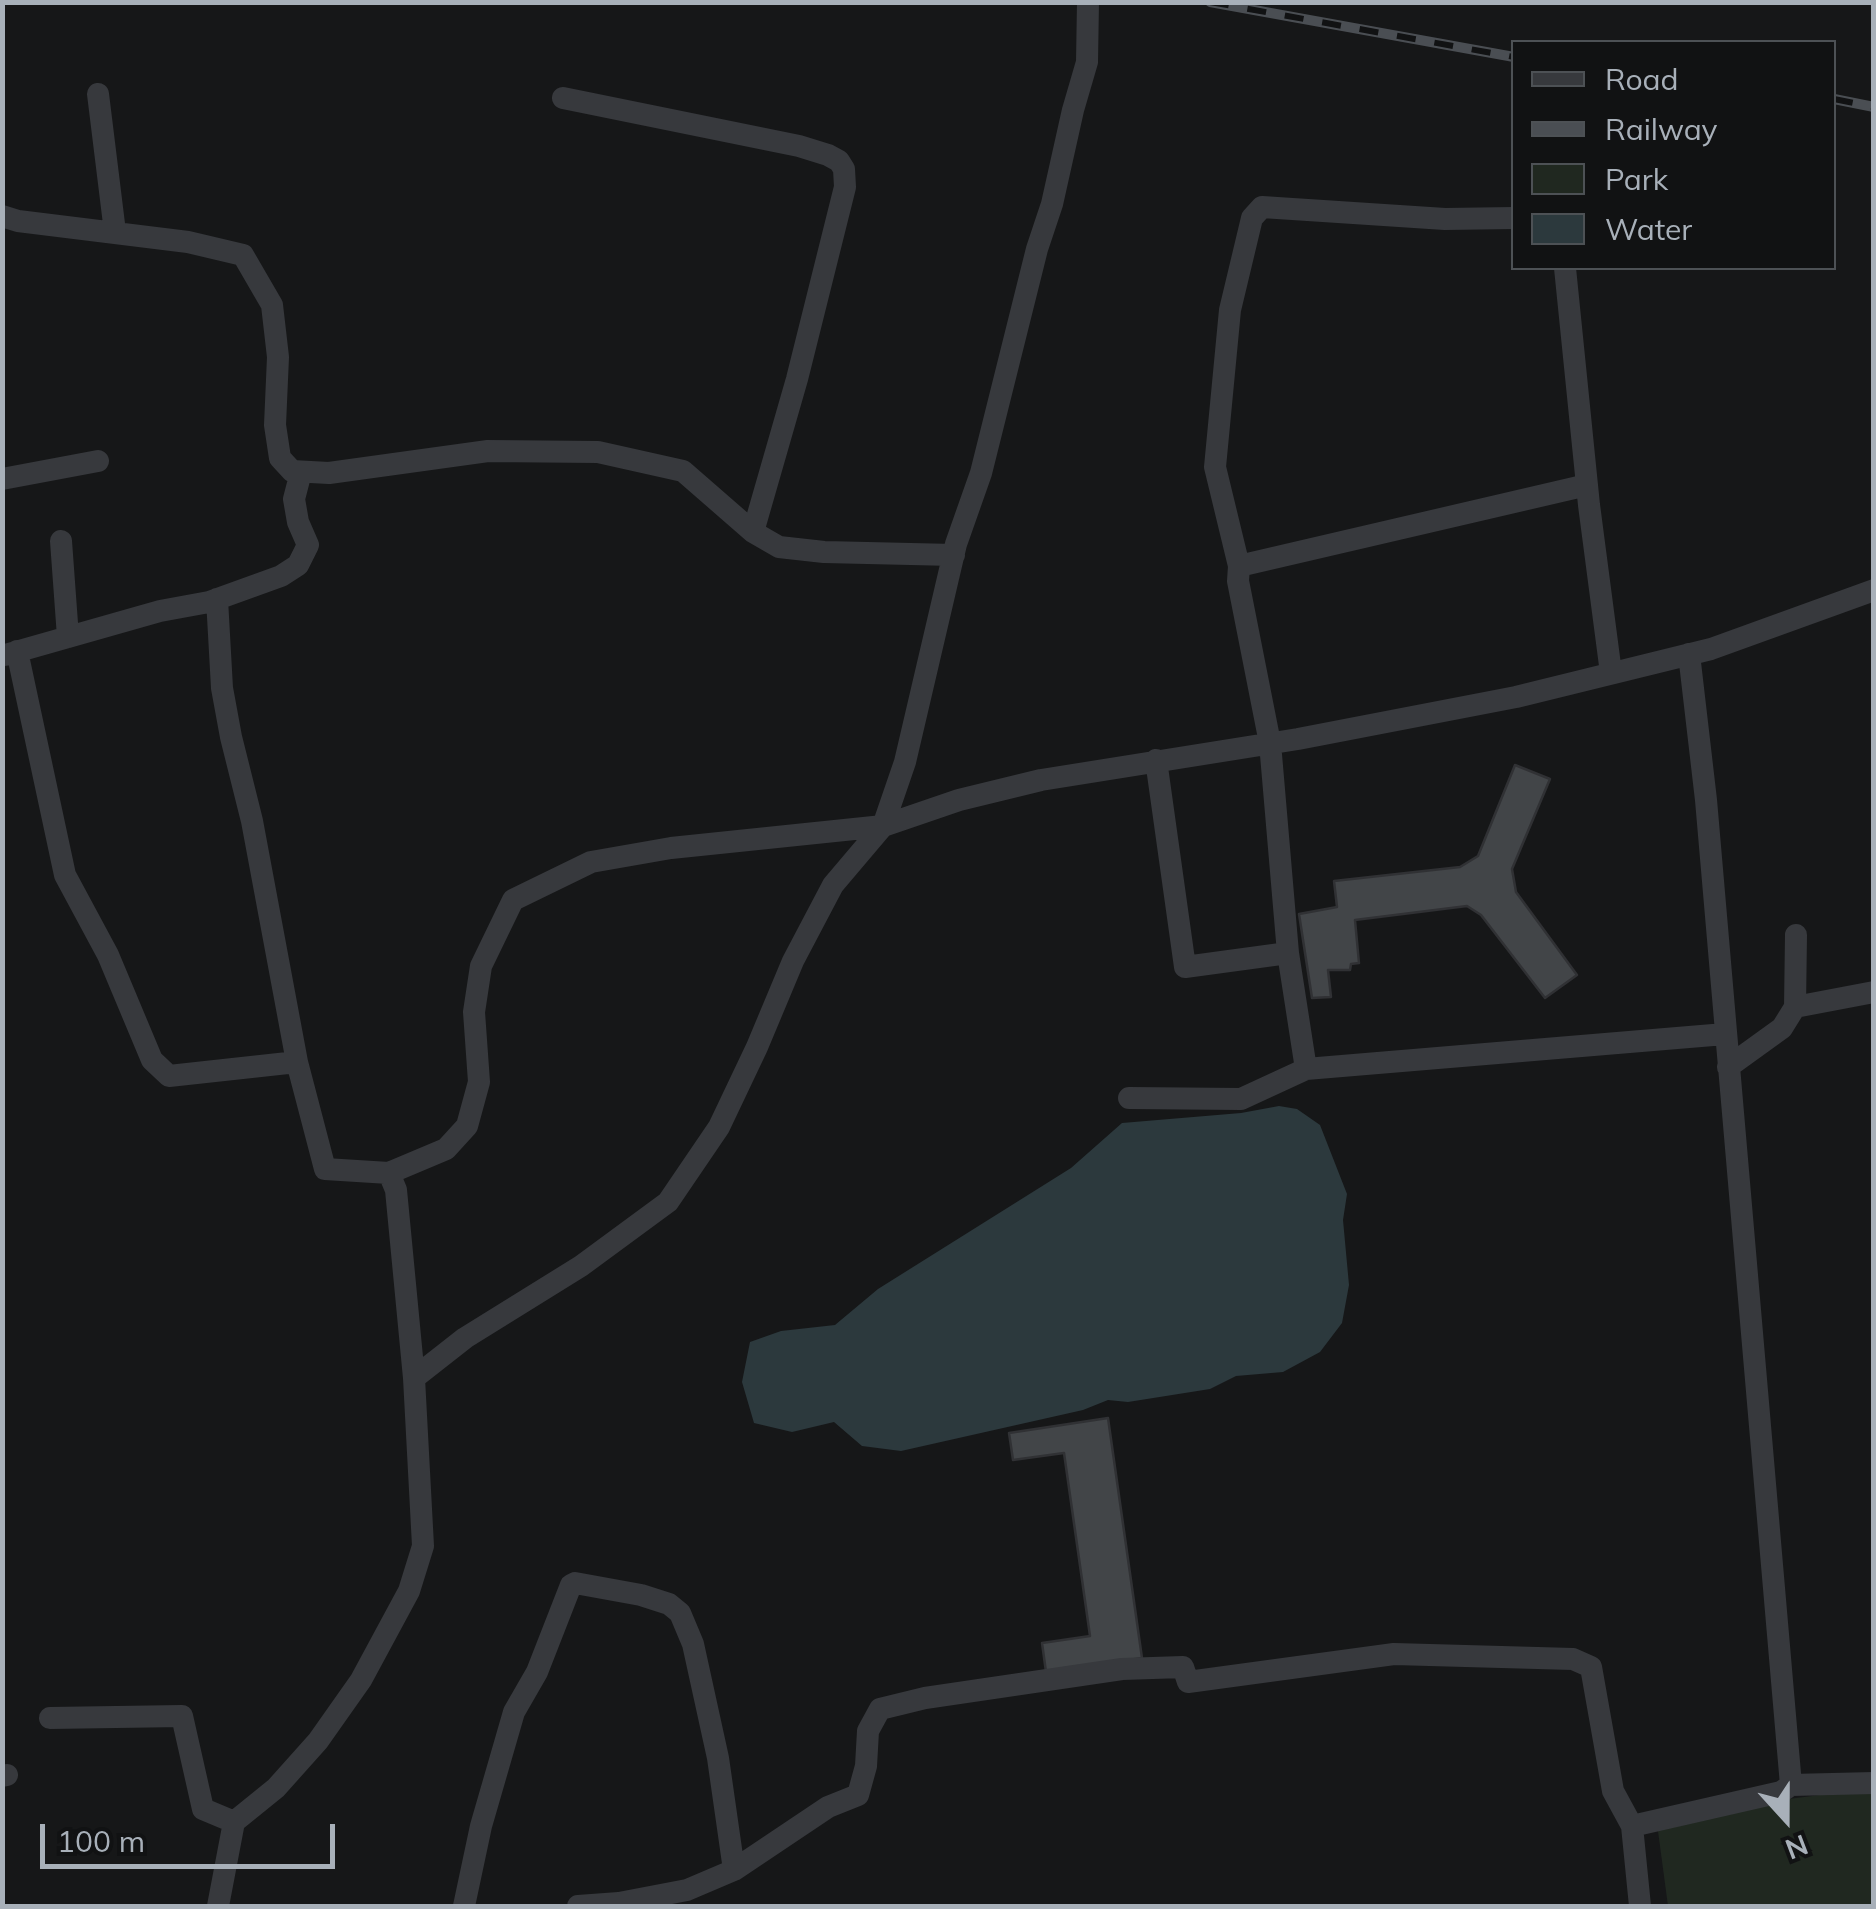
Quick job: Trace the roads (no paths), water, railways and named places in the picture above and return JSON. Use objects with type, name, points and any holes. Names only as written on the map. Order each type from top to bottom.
[{"type":"street","points":[[414,1378],[465,1338],[582,1266],[668,1202],[719,1127],[758,1047],[792,961],[834,885],[883,826],[905,762],[954,555],[1052,204],[1072,110],[1087,62],[1088,2]]},
{"type":"street","points":[[98,94],[115,232]]},
{"type":"street","points":[[563,98],[799,146],[839,161],[844,169],[845,187],[836,226],[753,532]]},
{"type":"street","points":[[1306,1069],[1288,953],[1270,743],[1238,581],[1239,566],[1215,467],[1230,310],[1252,218],[1262,207],[1446,219],[1511,218]]},
{"type":"street","points":[[2,216],[188,242],[243,254],[272,305],[278,357],[274,425],[280,458],[292,471],[329,473],[488,451],[598,452],[682,471],[753,532],[779,547],[954,555]]},
{"type":"street","points":[[1565,270],[1611,673]]},
{"type":"street","points":[[2,480],[98,461]]},
{"type":"street","points":[[298,1062],[169,1076],[152,1060],[108,955],[66,875],[10,653],[160,611],[217,600],[281,576],[298,564],[308,545],[294,499],[300,472]]},
{"type":"street","points":[[1239,566],[1587,485]]},
{"type":"street","points":[[61,540],[68,637]]},
{"type":"street","points":[[217,600],[225,704],[252,821],[298,1062],[325,1168],[389,1172],[446,1149],[468,1126],[480,1082],[474,1012],[480,966],[512,900],[591,862],[671,848],[883,826],[959,800],[1041,780],[1516,697],[1689,654],[1874,590]]},
{"type":"street","points":[[1689,654],[1706,800],[1792,1785]]},
{"type":"street","points":[[1156,760],[1185,967],[1288,953]]},
{"type":"street","points":[[1728,1067],[1782,1028],[1795,1007],[1796,935]]},
{"type":"street","points":[[1795,1007],[1874,992]]},
{"type":"street","points":[[1129,1098],[1241,1099],[1306,1069],[1725,1034]]},
{"type":"street","points":[[218,1906],[234,1822],[276,1788],[318,1741],[361,1680],[410,1591],[423,1546],[414,1378],[396,1190],[389,1172]]},
{"type":"street","points":[[464,1906],[481,1826],[514,1712],[537,1672],[575,1583],[641,1595],[670,1604],[680,1614],[693,1644],[718,1758],[734,1870]]},
{"type":"street","points":[[578,1906],[620,1905],[688,1890],[734,1870],[828,1807],[858,1795],[866,1766],[868,1731],[880,1710],[925,1698],[1122,1669],[1182,1667],[1188,1682],[1394,1654],[1573,1659],[1591,1667],[1613,1791],[1632,1826],[1640,1906]]},
{"type":"street","points":[[50,1718],[182,1716],[203,1808],[234,1822]]},
{"type":"street","points":[[1632,1826],[1781,1792],[1792,1785],[1874,1783]]},
{"type":"water","points":[[1279,1106],[1297,1109],[1320,1125],[1347,1194],[1343,1220],[1349,1285],[1342,1323],[1320,1352],[1283,1372],[1236,1376],[1210,1389],[1128,1402],[1108,1400],[1083,1410],[901,1451],[862,1446],[834,1422],[792,1432],[754,1423],[742,1382],[750,1342],[781,1331],[835,1325],[878,1289],[1071,1168],[1122,1123]]},
{"type":"railway","points":[[1210,2],[1511,56]]},
{"type":"railway","points":[[1836,99],[1874,107]]}]
